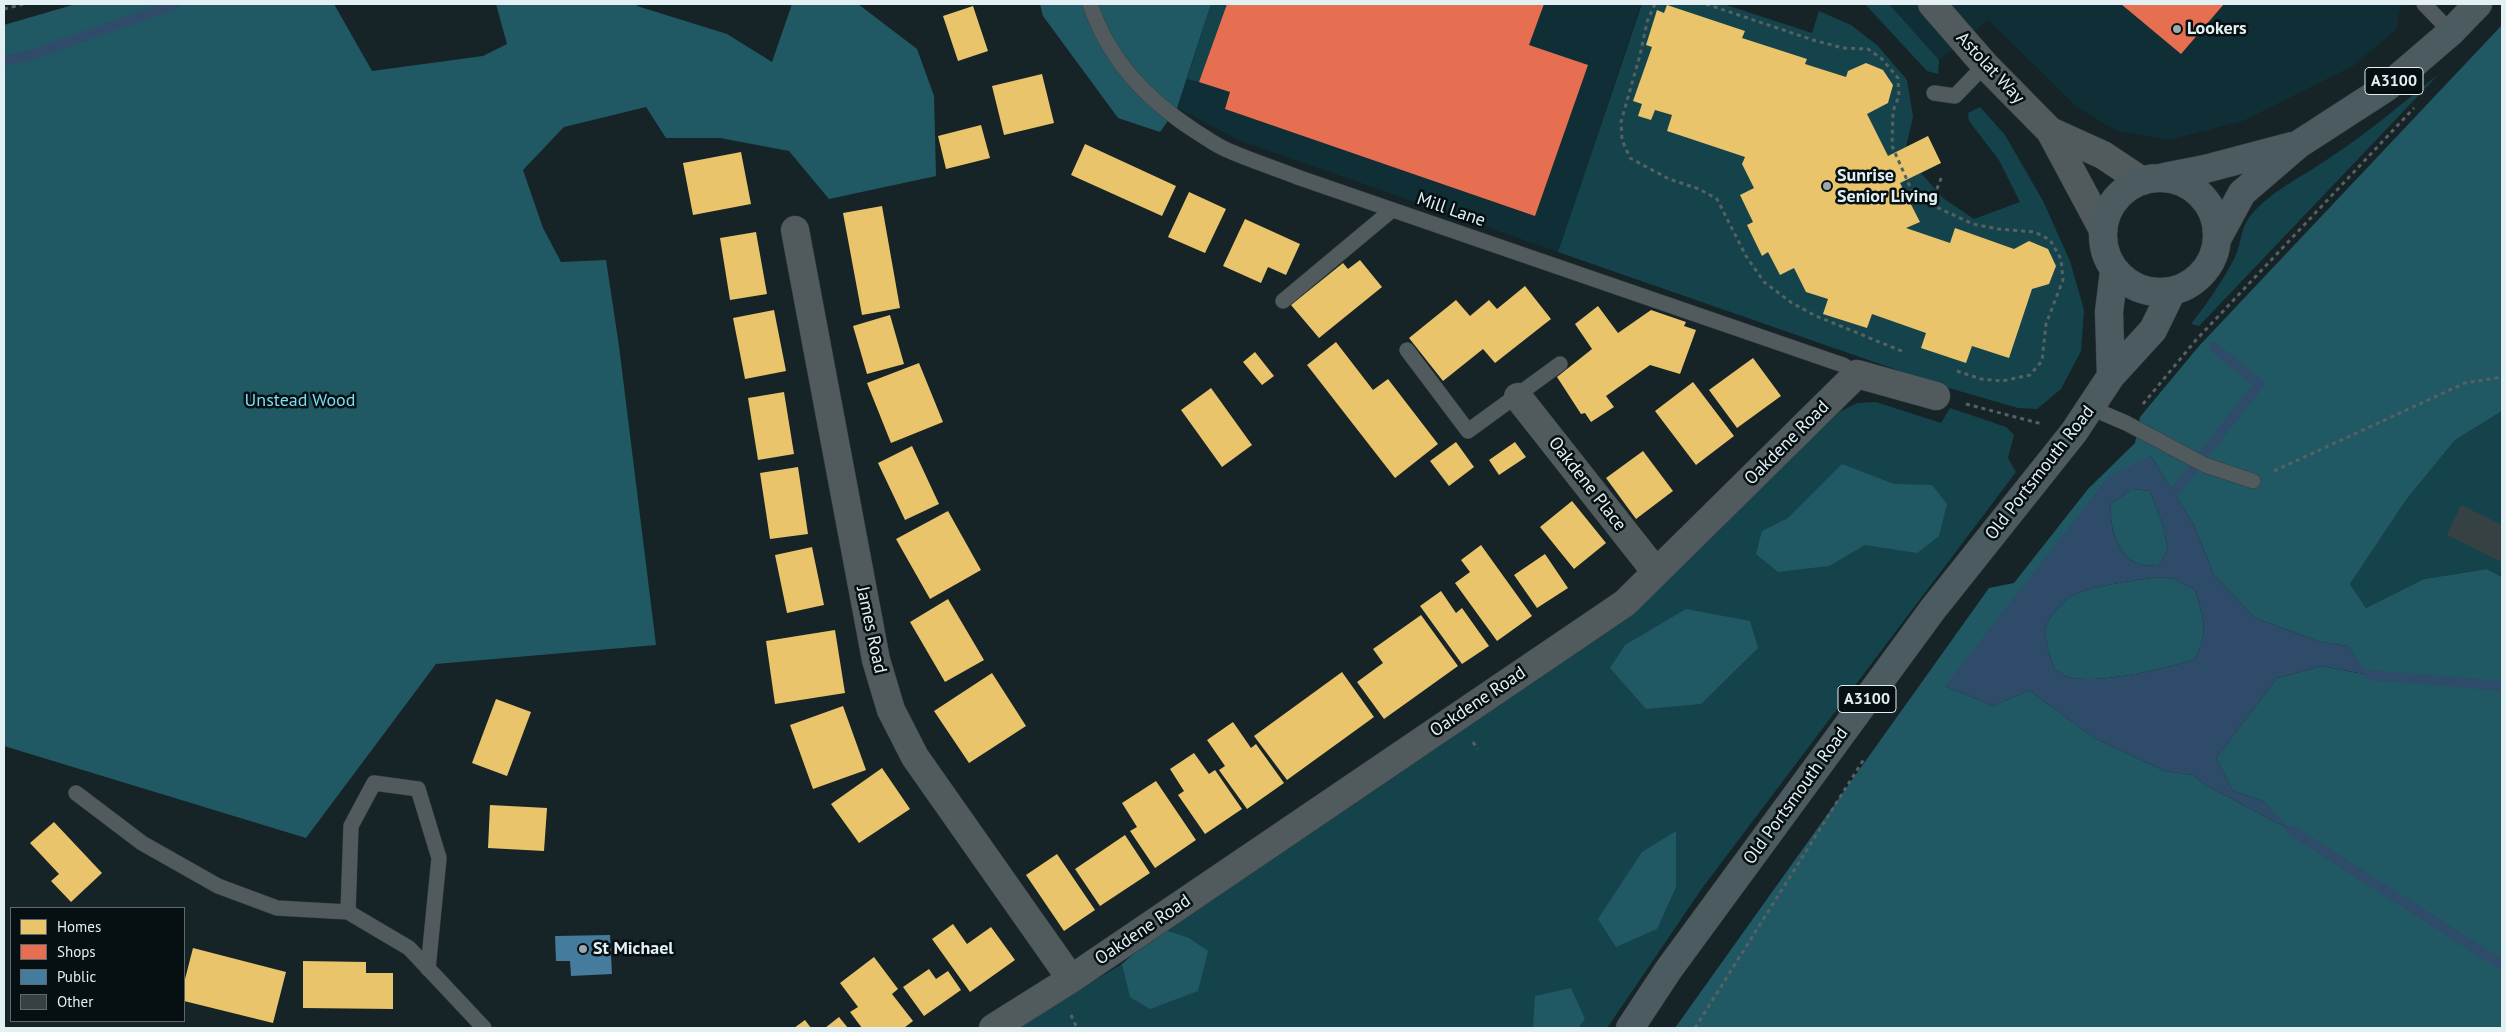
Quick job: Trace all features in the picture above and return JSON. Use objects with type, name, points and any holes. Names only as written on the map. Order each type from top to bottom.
[{"type":"main road","name":"A3100","points":[[2217,239],[2242,193],[2298,144],[2387,87],[2451,32],[2478,4]]},
{"type":"main road","name":"A3100","points":[[2152,179],[2205,170],[2298,144]]},
{"type":"main road","points":[[2152,179],[2179,181],[2195,190],[2208,204],[2215,221],[2217,239],[2213,257],[2203,272],[2189,284],[2172,291],[2137,289],[2126,283],[2114,270],[2104,247],[2103,230],[2107,214],[2115,200],[2127,188],[2152,179]]},
{"type":"main road","points":[[2111,376],[2108,312],[2114,270]]},
{"type":"main road","name":"Old Portsmouth Road","points":[[1630,1028],[1669,969],[1933,609],[2074,432],[2111,376],[2153,330],[2172,291]]},
{"type":"street","name":"Astolat Way","points":[[1942,8],[1985,65],[2050,131],[2103,230]]},
{"type":"street","name":"Astolat Way","points":[[2050,131],[2152,179]]},
{"type":"street","name":"James Road","points":[[795,230],[876,660],[891,710],[915,757],[1071,979]]},
{"type":"street","points":[[1857,374],[1936,396]]},
{"type":"street","name":"Oakdene Road","points":[[993,1028],[1071,979],[1625,603],[1857,374]]},
{"type":"street","name":"Oakdene Place","points":[[1518,397],[1656,572]]},
{"type":"lane","name":"Mill Lane","points":[[1090,4],[1095,20],[1113,54],[1144,93],[1178,120],[1224,148],[1300,178],[1843,365],[1857,374]]},
{"type":"lane","points":[[2424,4],[2451,32]]},
{"type":"lane","points":[[1934,93],[1954,96],[1985,65]]},
{"type":"lane","points":[[1283,301],[1392,210]]},
{"type":"lane","points":[[1407,350],[1468,431],[1518,397],[1560,364]]},
{"type":"lane","points":[[2091,408],[2198,462],[2253,481]]},
{"type":"lane","points":[[348,912],[351,826],[374,783],[418,789],[440,858],[428,968]]},
{"type":"lane","points":[[76,793],[142,843],[218,886],[277,908],[348,912],[409,948],[484,1028]]},
{"type":"path","points":[[4,9],[24,4]]},
{"type":"path","points":[[1654,4],[1647,22],[1640,55],[1621,122],[1622,140],[1630,158],[1669,179],[1698,188],[1716,199],[1746,256],[1764,282],[1792,303],[1816,316],[1906,353]]},
{"type":"path","points":[[1706,4],[1813,40],[1843,48],[1868,49],[1882,59],[1898,78],[1900,96],[1892,120],[1892,146],[1910,188],[1921,200],[1974,224],[1998,229],[2035,232],[2050,240],[2061,259],[2063,280],[2046,324],[2042,361],[2030,374],[2002,381],[1981,379],[1956,371]]},
{"type":"path","points":[[2126,424],[2202,333],[2415,108]]},
{"type":"path","points":[[1931,204],[1942,176]]},
{"type":"path","points":[[2253,481],[2465,383],[2502,377]]},
{"type":"path","points":[[1936,396],[2074,432]]},
{"type":"path","points":[[1695,1028],[1869,751]]},
{"type":"shaded area","points":[[1211,4],[1641,4],[1558,252],[1238,140],[1177,108]]},
{"type":"shaded area","points":[[1211,4],[1227,4],[1199,82],[1187,79]]},
{"type":"shaded area","points":[[1642,4],[1723,4],[1812,33],[1819,11],[1851,25],[1878,46],[1907,80],[1913,117],[1906,147],[1928,136],[1941,163],[1921,173],[1943,198],[1974,219],[2020,202],[1999,160],[1969,121],[1968,113],[1980,107],[2005,135],[2043,201],[2070,261],[2084,310],[2081,351],[2061,389],[2037,409],[2018,408],[1949,388],[1558,252]]},
{"type":"shaded area","points":[[1865,4],[1889,4],[1939,60],[1938,74],[1927,71]]},
{"type":"shaded area","points":[[1889,4],[2401,4],[2396,30],[2353,66],[2243,121],[2168,140],[2117,131],[2077,107],[1988,20],[1939,60]]},
{"type":"shaded area","points":[[2438,75],[2199,326],[2191,324],[2235,257],[2247,220],[2259,206],[2278,191],[2357,139]]},
{"type":"shaded area","points":[[1876,402],[1941,423],[1950,408],[2006,427],[2014,435],[2008,458],[2016,472],[1703,887],[1607,1028],[1016,1028],[1122,964],[1162,929],[1728,519],[1839,412],[1857,403]]},
{"type":"shaded area","points":[[2502,411],[2502,577],[2487,569],[2424,579],[2366,608],[2350,584],[2406,500],[2455,440]]},
{"type":"shaded area","points":[[2151,456],[2194,525],[2214,575],[2255,618],[2321,642],[2348,646],[2369,675],[2322,666],[2277,678],[2216,758],[2233,791],[2263,801],[2291,830],[2207,786],[2193,775],[2165,771],[2094,738],[2029,690],[1993,706],[1945,686],[2109,476]],"holes":[[[2132,489],[2150,491],[2163,526],[2168,549],[2159,565],[2145,565],[2134,562],[2127,557],[2116,541],[2113,532],[2111,504]],[[2158,577],[2174,579],[2195,590],[2204,624],[2202,640],[2195,659],[2151,671],[2101,679],[2071,678],[2055,670],[2047,645],[2046,629],[2052,615],[2064,601],[2080,592],[2091,589]]]},
{"type":"green space","name":"Unstead Wood","points":[[76,4],[334,4],[372,71],[483,56],[507,44],[496,4],[637,4],[637,6],[727,34],[772,62],[792,4],[858,4],[917,49],[934,96],[936,176],[829,199],[789,151],[720,138],[666,138],[646,107],[564,127],[523,170],[543,228],[561,262],[606,260],[619,346],[656,645],[436,664],[306,838],[4,746],[4,25]]},
{"type":"green space","points":[[1040,4],[1211,4],[1177,108],[1160,132],[1118,118],[1043,16]]},
{"type":"green space","points":[[2502,25],[2502,411],[2455,440],[2406,500],[2350,584],[2366,608],[2424,579],[2487,569],[2502,577],[2502,1028],[1675,1028],[1989,588],[2014,583],[2088,489],[2135,443],[2140,417],[2199,346]],"holes":[[[2151,456],[2194,525],[2214,575],[2255,618],[2321,642],[2348,646],[2368,675],[2322,666],[2277,678],[2216,758],[2233,791],[2263,801],[2289,829],[2207,786],[2193,775],[2165,771],[2094,738],[2029,690],[1993,706],[1945,686]]]},
{"type":"green space","points":[[1842,464],[1894,484],[1932,485],[1947,504],[1939,536],[1917,553],[1865,545],[1829,566],[1778,572],[1756,554],[1762,531],[1788,518]]},
{"type":"green space","points":[[2132,489],[2150,491],[2163,526],[2168,549],[2159,565],[2145,565],[2134,562],[2116,541],[2113,532],[2111,504]]},
{"type":"green space","points":[[2158,577],[2174,579],[2195,590],[2203,617],[2204,632],[2195,659],[2151,671],[2101,679],[2071,678],[2055,670],[2047,645],[2046,629],[2052,615],[2064,601],[2080,592],[2091,589]]},
{"type":"green space","points":[[1686,609],[1750,621],[1758,648],[1701,704],[1646,709],[1610,668],[1625,645]]},
{"type":"green space","points":[[1676,831],[1676,887],[1657,929],[1616,947],[1598,919],[1642,852]]},
{"type":"green space","points":[[1162,929],[1189,938],[1208,951],[1198,991],[1150,1009],[1130,997],[1122,964]]},
{"type":"green space","points":[[1571,988],[1585,1019],[1578,1028],[1533,1028],[1535,996]]},
{"type":"building: Homes","name":"Sunrise Senior Living","points":[[1667,5],[1745,31],[1742,38],[1807,59],[1805,64],[1846,77],[1848,71],[1866,63],[1883,70],[1893,85],[1888,103],[1867,114],[1888,156],[1928,136],[1941,163],[1900,183],[1920,222],[1906,228],[1950,243],[1955,228],[2014,249],[2029,241],[2048,249],[2056,266],[2049,284],[2032,289],[2009,358],[1972,346],[1966,363],[1921,348],[1926,333],[1872,314],[1867,328],[1823,314],[1828,299],[1806,292],[1794,268],[1780,275],[1768,252],[1762,256],[1747,225],[1753,222],[1740,195],[1754,188],[1742,164],[1745,157],[1667,131],[1672,115],[1655,110],[1651,120],[1638,116],[1642,104],[1633,101],[1652,47],[1646,45],[1657,10],[1664,13]]},
{"type":"building: Homes","points":[[973,6],[988,51],[958,61],[943,16]]},
{"type":"building: Homes","points":[[1042,74],[1054,123],[1004,135],[992,86]]},
{"type":"building: Homes","points":[[981,125],[990,158],[946,169],[938,136]]},
{"type":"building: Homes","points":[[1085,144],[1176,186],[1162,216],[1071,175]]},
{"type":"building: Homes","points":[[741,152],[751,204],[693,215],[683,163]]},
{"type":"building: Homes","points":[[1189,192],[1226,209],[1205,253],[1168,237]]},
{"type":"building: Homes","points":[[882,206],[900,308],[862,315],[843,213]]},
{"type":"building: Homes","points":[[1245,219],[1300,244],[1286,275],[1268,267],[1261,283],[1223,266]]},
{"type":"building: Homes","points":[[756,232],[767,294],[730,300],[720,238]]},
{"type":"building: Homes","points":[[1360,260],[1382,287],[1319,338],[1291,305],[1343,263],[1348,269]]},
{"type":"building: Homes","points":[[1525,286],[1551,319],[1495,363],[1483,349],[1443,381],[1409,338],[1456,300],[1470,316],[1489,300],[1497,309]]},
{"type":"building: Homes","points":[[1598,306],[1618,333],[1651,310],[1686,322],[1684,326],[1696,330],[1680,374],[1650,365],[1606,396],[1614,407],[1591,422],[1585,413],[1581,414],[1557,377],[1592,349],[1575,324]]},
{"type":"building: Homes","points":[[774,310],[786,371],[745,379],[733,318]]},
{"type":"building: Homes","points":[[890,315],[904,364],[867,374],[853,326]]},
{"type":"building: Homes","points":[[1336,342],[1373,390],[1388,379],[1438,444],[1395,478],[1307,365]]},
{"type":"building: Homes","points":[[1255,352],[1274,376],[1262,385],[1243,362]]},
{"type":"building: Homes","points":[[1753,358],[1781,396],[1737,428],[1709,390]]},
{"type":"building: Homes","points":[[919,363],[943,422],[891,443],[867,383]]},
{"type":"building: Homes","points":[[1693,382],[1734,436],[1696,465],[1655,411]]},
{"type":"building: Homes","points":[[1211,388],[1252,445],[1222,467],[1181,410]]},
{"type":"building: Homes","points":[[784,392],[794,454],[758,460],[748,398]]},
{"type":"building: Homes","points":[[1456,442],[1474,467],[1449,486],[1430,461]]},
{"type":"building: Homes","points":[[1515,442],[1526,457],[1499,475],[1489,460]]},
{"type":"building: Homes","points":[[912,446],[939,504],[905,520],[878,463]]},
{"type":"building: Homes","points":[[1643,451],[1673,491],[1636,519],[1606,478]]},
{"type":"building: Homes","points":[[798,467],[808,534],[770,539],[760,473]]},
{"type":"building: Homes","points":[[1572,501],[1606,543],[1574,569],[1540,527]]},
{"type":"building: Homes","points":[[948,511],[981,570],[930,599],[896,539]]},
{"type":"building: Homes","points":[[1481,545],[1532,616],[1497,641],[1455,583],[1470,572],[1461,560]]},
{"type":"building: Homes","points":[[812,547],[824,605],[787,613],[775,555]]},
{"type":"building: Homes","points":[[1545,554],[1568,588],[1537,608],[1514,575]]},
{"type":"building: Homes","points":[[1441,591],[1456,613],[1462,608],[1489,646],[1462,664],[1420,606]]},
{"type":"building: Homes","points":[[948,599],[984,660],[945,682],[910,622]]},
{"type":"building: Homes","points":[[1421,615],[1458,666],[1384,719],[1357,682],[1383,663],[1373,649]]},
{"type":"building: Homes","points":[[835,630],[845,693],[775,704],[766,641]]},
{"type":"building: Homes","points":[[1342,672],[1374,717],[1287,780],[1254,736]]},
{"type":"building: Homes","points":[[992,673],[1026,726],[969,763],[934,711]]},
{"type":"building: Homes","points":[[496,699],[531,712],[507,776],[472,763]]},
{"type":"building: Homes","points":[[843,706],[866,770],[813,789],[790,725]]},
{"type":"building: Homes","points":[[1233,722],[1251,748],[1256,744],[1284,783],[1247,809],[1219,770],[1225,766],[1207,740]]},
{"type":"building: Homes","points":[[1194,753],[1209,774],[1215,770],[1242,809],[1205,834],[1178,795],[1184,791],[1170,769]]},
{"type":"building: Homes","points":[[882,768],[910,809],[859,843],[831,804]]},
{"type":"building: Homes","points":[[1156,781],[1196,840],[1155,868],[1130,831],[1137,827],[1122,803]]},
{"type":"building: Homes","points":[[490,805],[547,808],[544,851],[488,848]]},
{"type":"building: Homes","points":[[54,822],[102,873],[71,902],[51,881],[59,874],[30,843]]},
{"type":"building: Homes","points":[[1125,835],[1150,873],[1100,906],[1075,869]]},
{"type":"building: Homes","points":[[1057,854],[1095,910],[1064,931],[1026,875]]},
{"type":"building: Homes","points":[[953,924],[967,944],[991,927],[1015,960],[970,992],[932,939]]},
{"type":"building: Homes","points":[[193,948],[286,972],[273,1023],[185,1001],[185,979]]},
{"type":"building: Homes","points":[[874,957],[898,989],[892,994],[913,1021],[904,1028],[862,1028],[850,1012],[858,1007],[840,983]]},
{"type":"building: Homes","points":[[303,961],[366,962],[366,973],[393,973],[393,1009],[303,1008]]},
{"type":"building: Homes","points":[[929,969],[936,979],[948,971],[961,990],[924,1016],[903,987]]},
{"type":"building: Homes","points":[[839,1017],[848,1028],[825,1028]]},
{"type":"building: Homes","points":[[805,1020],[811,1028],[794,1028]]},
{"type":"building: Shops","points":[[1227,4],[1544,4],[1529,45],[1588,65],[1535,216],[1225,109],[1230,92],[1199,82]]},
{"type":"building: Shops","name":"Lookers","points":[[2121,4],[2224,4],[2181,54]]},
{"type":"building: Public","name":"St Michael","points":[[610,935],[612,974],[571,976],[570,961],[556,961],[555,936]]},
{"type":"building: Other","points":[[2461,505],[2502,525],[2502,562],[2447,535]]},
{"type":"waterway","points":[[4,61],[31,55],[175,4]]},
{"type":"waterway","points":[[2174,493],[2259,384],[2214,347]]},
{"type":"waterway","points":[[2369,675],[2502,686]]},
{"type":"waterway","points":[[2291,830],[2502,965]]},
{"type":"place","name":"Lookers","points":[[2177,29]]},
{"type":"place","name":"Sunrise Senior Living","points":[[1827,186]]},
{"type":"place","name":"St Michael","points":[[583,949]]}]
